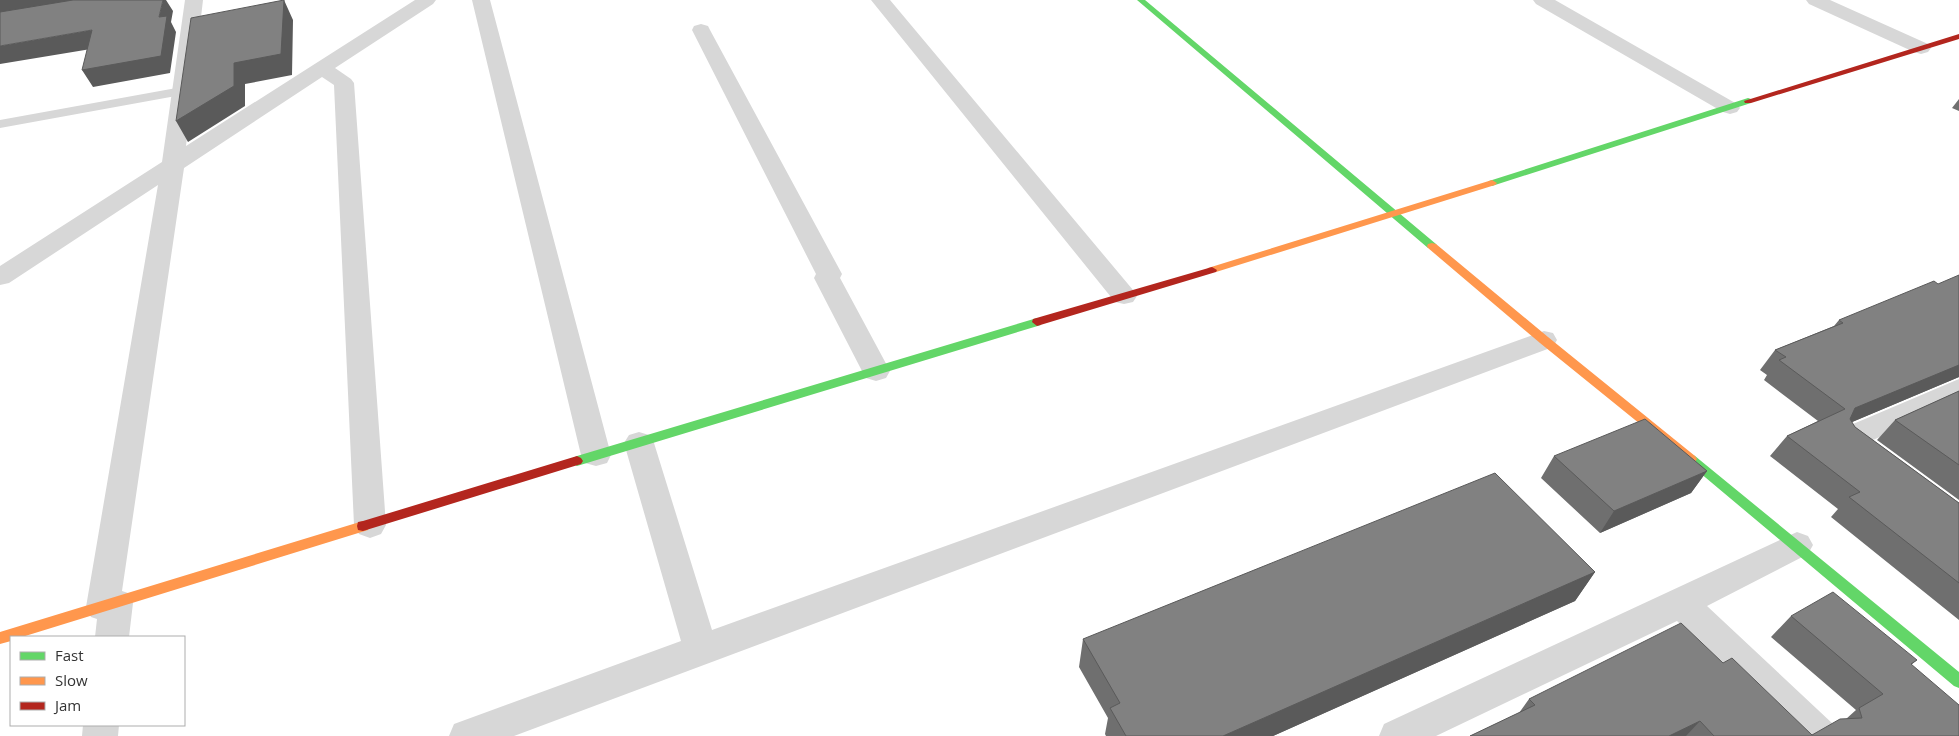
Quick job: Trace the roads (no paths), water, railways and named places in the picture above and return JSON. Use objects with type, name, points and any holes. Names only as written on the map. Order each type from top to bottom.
[{"type":"street","points":[[110,616],[194,0]]},
{"type":"street","points":[[0,277],[427,0]]},
{"type":"street","points":[[481,0],[596,455]]},
{"type":"street","points":[[880,0],[1124,296]]},
{"type":"street","points":[[1141,0],[1397,214],[1544,340],[1797,545],[1959,681]]},
{"type":"street","points":[[1542,0],[1730,108]]},
{"type":"street","points":[[1815,0],[1921,48]]},
{"type":"street","points":[[702,30],[829,274],[826,278],[876,371]]},
{"type":"street","points":[[0,638],[110,616],[370,525],[1397,214],[1959,36]]},
{"type":"street","points":[[323,69],[344,83],[370,525]]},
{"type":"street","points":[[467,736],[1544,340]]},
{"type":"street","points":[[1888,467],[1849,438],[1959,389]]},
{"type":"street","points":[[639,443],[701,649]]},
{"type":"street","points":[[1397,736],[1681,604],[1797,545]]},
{"type":"street","points":[[1681,604],[1820,736]]},
{"type":"lane","points":[[0,124],[182,91]]}]
